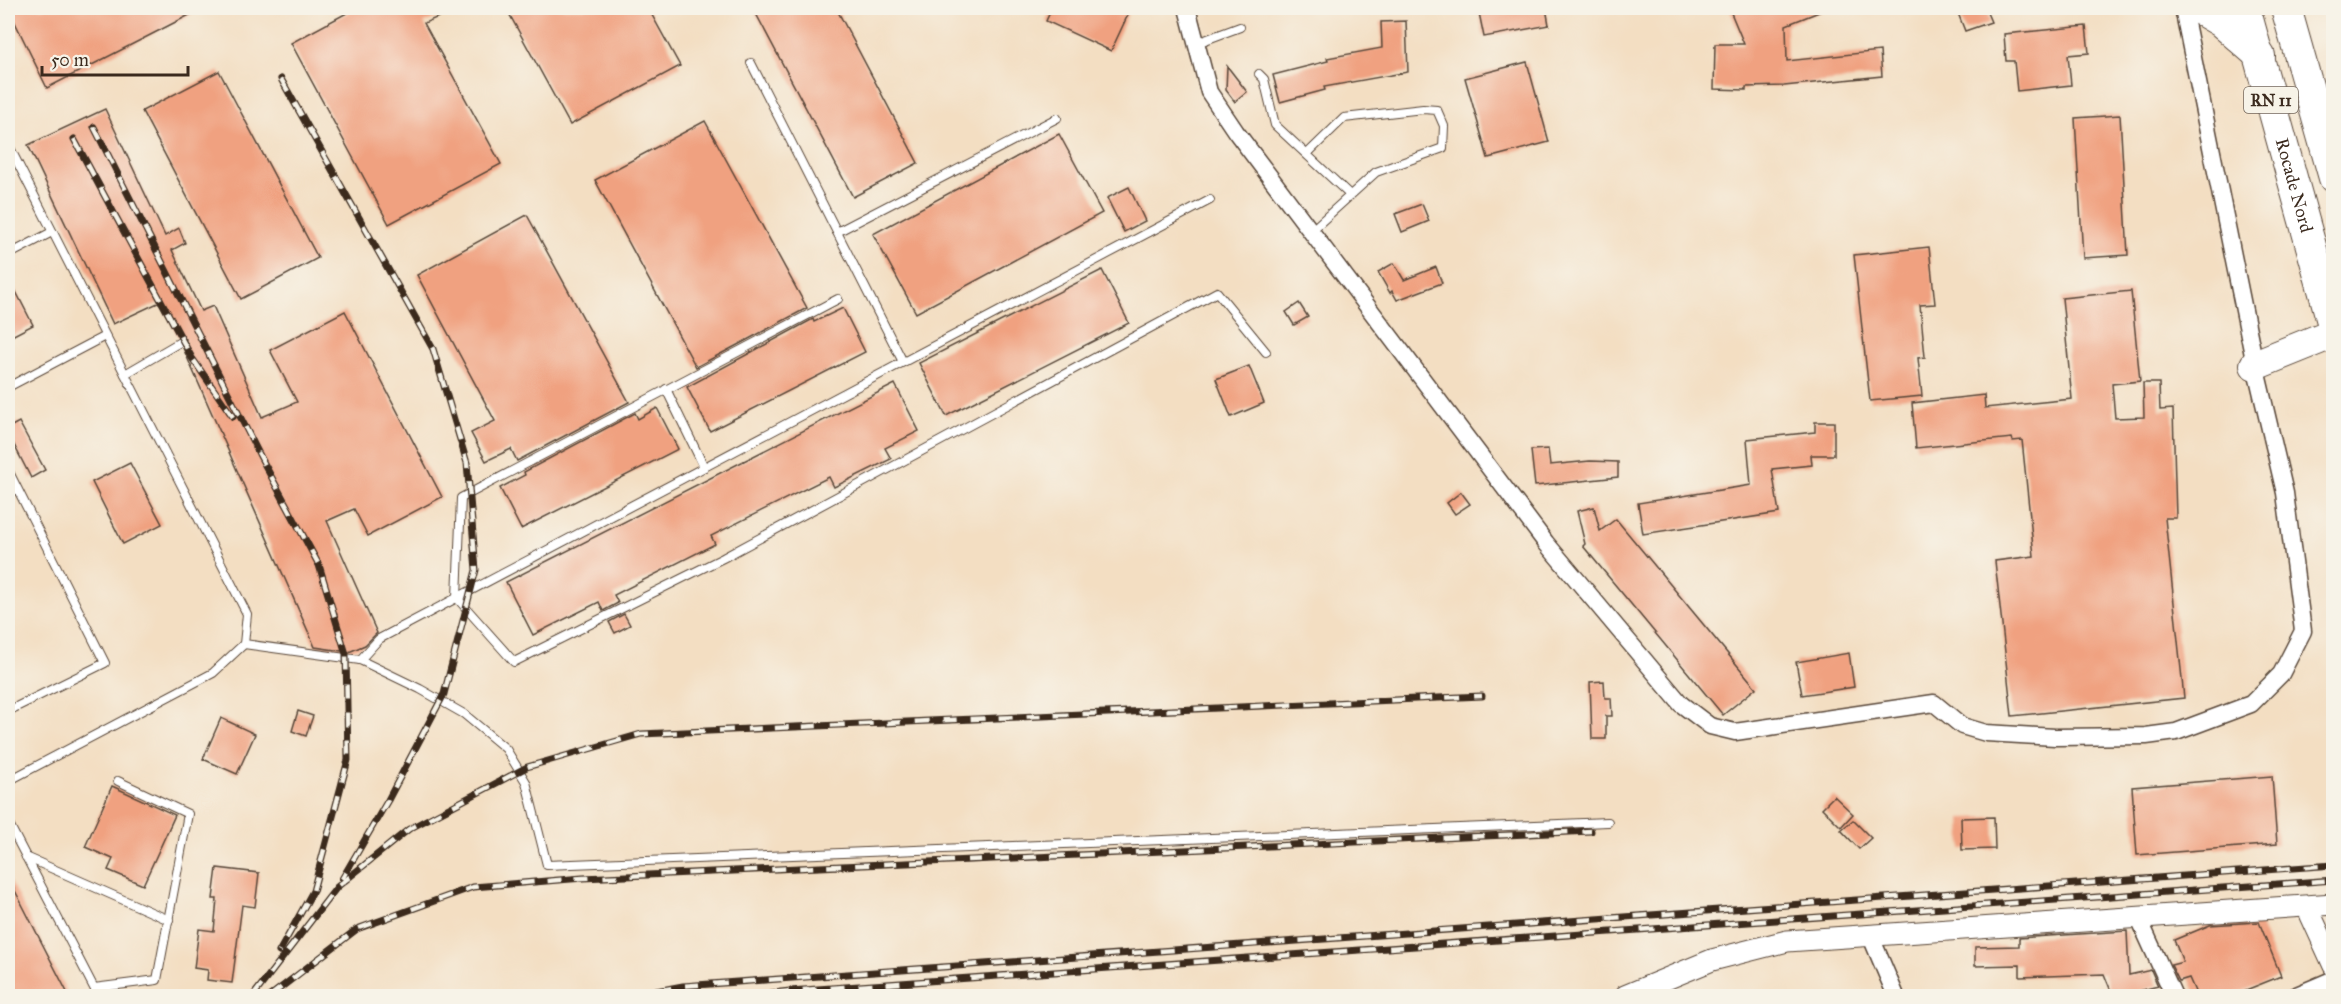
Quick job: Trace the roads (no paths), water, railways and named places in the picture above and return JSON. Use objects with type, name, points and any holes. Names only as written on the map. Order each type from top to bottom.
[{"type":"highway","points":[[2197,8],[2221,22],[2260,56]]},
{"type":"highway","name":"Rocade Nord","points":[[2245,8],[2334,331]]},
{"type":"highway","name":"RN 11","points":[[2286,8],[2334,178]]},
{"type":"highway","points":[[2255,365],[2334,331]]},
{"type":"street","points":[[1187,8],[1209,92],[1546,543],[1673,695],[1710,726],[1735,732],[1934,703],[1962,726],[1986,733],[2055,737],[2176,732],[2251,704],[2281,675],[2303,631],[2284,493],[2255,365],[2183,8]]},
{"type":"street","points":[[1625,996],[1712,960],[1787,941],[2139,919],[2334,904]]},
{"type":"street","points":[[2307,907],[2334,966]]},
{"type":"street","points":[[2139,919],[2174,996]]},
{"type":"street","points":[[1871,937],[1896,996]]},
{"type":"street","points":[[2294,996],[2334,980]]},
{"type":"lane","points":[[1197,43],[1240,27]]},
{"type":"lane","points":[[751,63],[903,362]]},
{"type":"lane","points":[[1259,74],[1264,79],[1275,125],[1308,153],[1350,195]]},
{"type":"lane","points":[[1308,153],[1344,118],[1423,109],[1437,110],[1444,126],[1443,148],[1376,172],[1311,231]]},
{"type":"lane","points":[[837,232],[1057,118]]},
{"type":"lane","points":[[8,144],[247,614],[244,644],[213,673],[8,781]]},
{"type":"lane","points":[[360,660],[379,639],[1210,200]]},
{"type":"lane","points":[[8,255],[52,232]]},
{"type":"lane","points":[[838,299],[461,498],[457,598],[514,662],[723,558],[1217,292],[1266,352]]},
{"type":"lane","points":[[8,387],[105,336]]},
{"type":"lane","points":[[125,374],[180,342]]},
{"type":"lane","points":[[666,389],[704,467]]},
{"type":"lane","points":[[8,470],[105,663],[8,711]]},
{"type":"lane","points":[[244,644],[360,660],[420,689],[464,714],[506,749],[526,782],[547,865],[1608,822]]},
{"type":"lane","points":[[8,822],[94,988],[157,980],[188,814],[118,781]]},
{"type":"lane","points":[[26,857],[169,920]]},
{"type":"railway","points":[[281,79],[433,349],[467,463],[476,570],[444,694],[388,800],[342,879]]},
{"type":"railway","points":[[94,127],[259,454],[319,565],[346,654],[348,760],[313,891],[279,952]]},
{"type":"railway","points":[[74,139],[192,358],[233,417]]},
{"type":"railway","points":[[253,996],[337,887],[409,829],[527,767],[641,734],[1482,696]]},
{"type":"railway","points":[[270,996],[357,929],[473,887],[583,878],[1591,831]]},
{"type":"railway","points":[[630,996],[683,986],[2334,865]]},
{"type":"railway","points":[[747,996],[790,991],[2334,880]]}]
